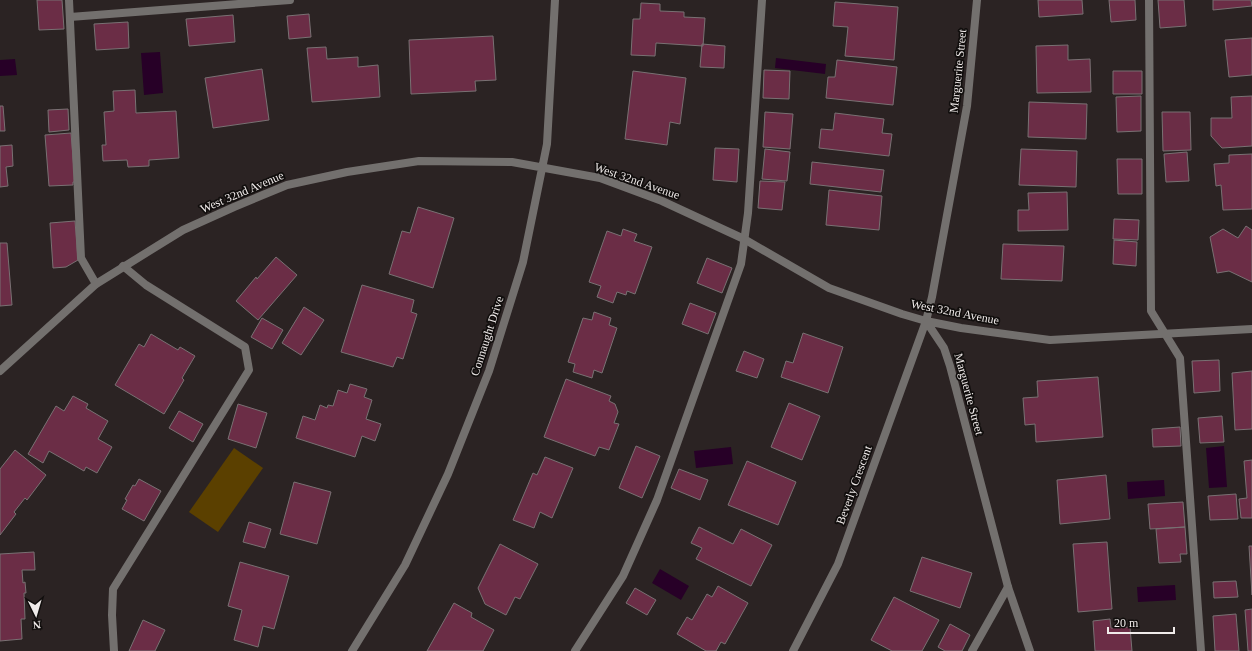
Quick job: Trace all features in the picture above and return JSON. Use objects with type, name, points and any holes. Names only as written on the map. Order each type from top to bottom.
[{"type":"street","points":[[70,0],[81,258],[96,284]]},
{"type":"street","points":[[70,17],[290,0]]},
{"type":"street","name":"Connaught Drive","points":[[356,649],[405,565],[448,474],[489,371],[523,262],[547,144],[555,0]]},
{"type":"street","points":[[575,651],[623,576],[657,500],[741,264],[748,213],[762,0]]},
{"type":"street","name":"Marguerite Street","points":[[977,0],[967,106],[932,297],[926,321],[944,348],[950,366],[1008,587],[1030,651]]},
{"type":"street","points":[[1149,0],[1151,311],[1180,358],[1201,651]]},
{"type":"street","name":"West 32nd Avenue","points":[[0,371],[96,284],[182,230],[287,185],[347,172],[419,161],[512,162],[607,181],[662,200],[744,239],[829,288],[926,321],[961,328],[1050,340],[1252,329]]},
{"type":"street","points":[[114,651],[112,615],[113,589],[249,370],[245,348],[146,285],[123,266]]},
{"type":"street","name":"Beverly Crescent","points":[[793,651],[838,564],[926,321]]},
{"type":"street","points":[[972,651],[1008,587]]},
{"type":"shaded area","points":[[160,52],[163,93],[144,95],[141,53]]},
{"type":"shaded area","points":[[776,58],[826,64],[825,74],[775,68]]},
{"type":"shaded area","points":[[15,59],[17,75],[0,76],[0,60]]},
{"type":"shaded area","points":[[1224,446],[1227,487],[1209,488],[1206,448]]},
{"type":"shaded area","points":[[731,447],[733,464],[696,468],[694,451]]},
{"type":"shaded area","points":[[234,448],[263,468],[218,532],[189,512]]},
{"type":"shaded area","points":[[1164,480],[1165,496],[1128,499],[1127,482]]},
{"type":"shaded area","points":[[660,569],[689,586],[681,600],[652,583]]},
{"type":"shaded area","points":[[1175,585],[1176,600],[1138,602],[1137,587]]},
{"type":"building","points":[[37,0],[62,0],[64,29],[39,30]]},
{"type":"building","points":[[1038,0],[1082,0],[1083,14],[1039,17]]},
{"type":"building","points":[[1109,0],[1135,0],[1136,20],[1111,22]]},
{"type":"building","points":[[1158,0],[1184,0],[1186,26],[1160,28]]},
{"type":"building","points":[[1213,0],[1251,0],[1252,6],[1213,10]]},
{"type":"building","points":[[835,2],[898,7],[894,60],[845,56],[848,27],[833,26]]},
{"type":"building","points":[[641,3],[660,4],[660,11],[684,12],[684,17],[705,18],[703,46],[656,43],[655,56],[631,55],[633,19],[640,19]]},
{"type":"building","points":[[309,14],[311,37],[289,39],[287,16]]},
{"type":"building","points":[[233,15],[235,42],[189,46],[186,19]]},
{"type":"building","points":[[128,22],[129,48],[96,50],[94,24]]},
{"type":"building","points":[[493,36],[496,80],[475,81],[476,91],[411,94],[409,40]]},
{"type":"building","points":[[1252,38],[1252,75],[1229,77],[1225,40]]},
{"type":"building","points":[[702,44],[725,46],[724,68],[700,67]]},
{"type":"building","points":[[1068,45],[1068,60],[1090,59],[1091,92],[1037,93],[1036,46]]},
{"type":"building","points":[[326,47],[327,59],[358,57],[358,67],[378,65],[380,97],[312,102],[307,48]]},
{"type":"building","points":[[837,60],[897,67],[893,105],[826,98],[828,77],[835,77]]},
{"type":"building","points":[[262,69],[269,120],[213,128],[205,78]]},
{"type":"building","points":[[764,70],[790,71],[789,99],[763,98]]},
{"type":"building","points":[[633,71],[686,78],[680,124],[670,122],[667,145],[625,139]]},
{"type":"building","points":[[1113,71],[1142,71],[1142,94],[1113,94]]},
{"type":"building","points":[[135,90],[136,113],[176,111],[179,158],[149,160],[149,166],[128,167],[127,160],[103,161],[102,145],[106,145],[104,112],[114,111],[113,91]]},
{"type":"building","points":[[1141,96],[1141,131],[1117,132],[1116,97]]},
{"type":"building","points":[[1252,96],[1252,146],[1222,148],[1211,136],[1211,118],[1232,118],[1231,97]]},
{"type":"building","points":[[1029,102],[1087,104],[1086,139],[1028,137]]},
{"type":"building","points":[[0,106],[3,106],[5,131],[0,131]]},
{"type":"building","points":[[68,109],[69,130],[49,132],[48,110]]},
{"type":"building","points":[[765,112],[793,114],[790,149],[763,147]]},
{"type":"building","points":[[1162,112],[1190,112],[1191,150],[1163,151]]},
{"type":"building","points":[[835,113],[884,119],[882,133],[892,134],[889,156],[819,148],[821,129],[833,130]]},
{"type":"building","points":[[71,133],[75,182],[73,182],[73,185],[49,186],[45,135]]},
{"type":"building","points":[[12,145],[13,166],[6,167],[8,186],[0,187],[0,146]]},
{"type":"building","points":[[715,148],[739,149],[737,182],[713,180]]},
{"type":"building","points":[[765,149],[790,152],[787,181],[762,179]]},
{"type":"building","points":[[1021,149],[1077,151],[1076,187],[1019,185]]},
{"type":"building","points":[[1187,152],[1189,181],[1166,182],[1164,154]]},
{"type":"building","points":[[1252,154],[1252,209],[1223,210],[1221,185],[1216,186],[1214,164],[1229,163],[1229,155]]},
{"type":"building","points":[[1117,159],[1142,159],[1142,194],[1118,194]]},
{"type":"building","points":[[812,162],[884,170],[881,192],[810,184]]},
{"type":"building","points":[[760,181],[785,182],[782,210],[758,208]]},
{"type":"building","points":[[829,190],[882,196],[879,230],[826,225]]},
{"type":"building","points":[[1067,192],[1068,230],[1018,231],[1018,210],[1029,210],[1028,193]]},
{"type":"building","points":[[418,207],[454,218],[433,288],[389,274],[402,231],[410,233]]},
{"type":"building","points":[[1114,219],[1139,220],[1138,240],[1113,239]]},
{"type":"building","points":[[75,221],[78,260],[66,267],[53,268],[50,223]]},
{"type":"building","points":[[1246,226],[1252,230],[1252,282],[1229,271],[1217,273],[1210,237],[1223,229],[1238,238]]},
{"type":"building","points":[[623,229],[637,234],[634,241],[652,247],[635,294],[627,291],[626,295],[617,292],[613,303],[597,297],[601,286],[589,282],[607,231],[621,236]]},
{"type":"building","points":[[1114,240],[1137,242],[1136,266],[1113,264]]},
{"type":"building","points":[[0,243],[7,243],[12,305],[0,306]]},
{"type":"building","points":[[1003,244],[1064,246],[1062,281],[1001,279]]},
{"type":"building","points":[[276,257],[297,275],[258,320],[236,301],[256,277],[257,279]]},
{"type":"building","points":[[707,258],[732,268],[722,293],[697,283]]},
{"type":"building","points":[[362,285],[414,300],[411,312],[417,314],[403,359],[397,357],[393,367],[341,352]]},
{"type":"building","points":[[690,303],[716,313],[708,334],[682,324]]},
{"type":"building","points":[[304,307],[324,320],[301,355],[282,343]]},
{"type":"building","points":[[594,312],[611,318],[609,325],[617,328],[602,373],[594,370],[592,378],[573,372],[575,364],[568,362],[583,318],[592,320]]},
{"type":"building","points":[[262,318],[283,330],[272,349],[251,337]]},
{"type":"building","points":[[803,333],[843,347],[828,393],[781,377],[786,361],[793,363]]},
{"type":"building","points":[[151,334],[178,350],[180,347],[195,356],[182,378],[184,380],[164,414],[115,385],[139,344],[144,347]]},
{"type":"building","points":[[744,351],[764,359],[757,378],[736,371]]},
{"type":"building","points":[[1219,360],[1220,391],[1194,393],[1192,361]]},
{"type":"building","points":[[1252,371],[1252,429],[1235,430],[1232,373]]},
{"type":"building","points":[[1098,377],[1103,437],[1036,442],[1035,424],[1025,425],[1023,398],[1038,397],[1037,381]]},
{"type":"building","points":[[566,379],[611,396],[609,401],[615,404],[618,412],[614,423],[619,424],[609,450],[599,447],[595,456],[544,437]]},
{"type":"building","points":[[350,384],[367,389],[364,397],[372,400],[366,419],[381,424],[375,441],[362,436],[355,457],[296,438],[303,416],[315,420],[320,405],[327,408],[328,405],[333,406],[338,390],[347,393]]},
{"type":"building","points":[[73,396],[88,404],[86,408],[108,421],[98,439],[112,447],[97,473],[86,467],[84,471],[49,451],[43,463],[28,454],[56,406],[64,411]]},
{"type":"building","points":[[789,403],[820,416],[802,460],[771,447]]},
{"type":"building","points":[[238,404],[267,413],[256,448],[228,439]]},
{"type":"building","points":[[179,411],[203,424],[193,442],[169,428]]},
{"type":"building","points":[[1222,416],[1224,442],[1200,443],[1198,418]]},
{"type":"building","points":[[1180,427],[1181,446],[1153,447],[1152,429]]},
{"type":"building","points":[[636,446],[660,456],[642,498],[619,488]]},
{"type":"building","points":[[15,450],[46,475],[27,500],[25,498],[14,512],[16,514],[0,535],[0,469]]},
{"type":"building","points":[[545,457],[573,468],[552,518],[540,512],[534,528],[513,520],[533,473],[537,475]]},
{"type":"building","points":[[1252,460],[1252,518],[1241,518],[1239,499],[1247,498],[1244,461]]},
{"type":"building","points":[[747,461],[796,482],[778,525],[728,505]]},
{"type":"building","points":[[679,469],[708,480],[700,500],[671,488]]},
{"type":"building","points":[[1106,475],[1110,519],[1060,524],[1057,480]]},
{"type":"building","points":[[139,479],[161,491],[144,521],[122,509],[127,500],[125,499],[133,485],[135,486]]},
{"type":"building","points":[[294,482],[331,492],[317,544],[280,534]]},
{"type":"building","points":[[1236,494],[1238,519],[1210,520],[1208,496]]},
{"type":"building","points":[[1183,502],[1185,527],[1150,529],[1148,504]]},
{"type":"building","points":[[249,522],[271,529],[265,548],[243,542]]},
{"type":"building","points":[[699,527],[733,544],[741,529],[772,545],[751,586],[696,559],[702,548],[691,543]]},
{"type":"building","points":[[1185,527],[1187,554],[1180,554],[1181,562],[1159,563],[1156,529]]},
{"type":"building","points":[[1107,542],[1112,609],[1078,612],[1073,544]]},
{"type":"building","points":[[500,544],[538,564],[520,599],[515,597],[506,615],[485,604],[478,588]]},
{"type":"building","points":[[1249,546],[1252,546],[1252,595]]},
{"type":"building","points":[[34,552],[35,570],[22,570],[23,583],[25,582],[26,593],[24,593],[25,619],[21,619],[22,639],[0,641],[0,554]]},
{"type":"building","points":[[922,557],[972,573],[960,608],[910,591]]},
{"type":"building","points":[[240,562],[289,576],[274,629],[263,626],[258,647],[234,640],[242,610],[228,606]]},
{"type":"building","points":[[1236,581],[1238,597],[1214,598],[1213,582]]},
{"type":"building","points":[[718,586],[748,603],[725,644],[721,642],[716,651],[706,651],[677,634],[687,617],[692,620],[707,594],[712,597]]},
{"type":"building","points":[[635,588],[656,600],[647,615],[626,603]]},
{"type":"building","points":[[894,597],[939,620],[922,651],[892,651],[871,640]]},
{"type":"building","points":[[454,603],[472,613],[471,617],[494,630],[483,651],[427,651]]},
{"type":"building","points":[[1252,609],[1252,651],[1248,651],[1245,610]]},
{"type":"building","points":[[1236,614],[1239,651],[1215,651],[1213,616]]},
{"type":"building","points":[[1110,619],[1111,628],[1130,627],[1132,651],[1095,651],[1093,621]]},
{"type":"building","points":[[143,620],[165,630],[155,651],[129,651]]},
{"type":"building","points":[[950,624],[970,635],[962,651],[945,651],[938,647]]}]
